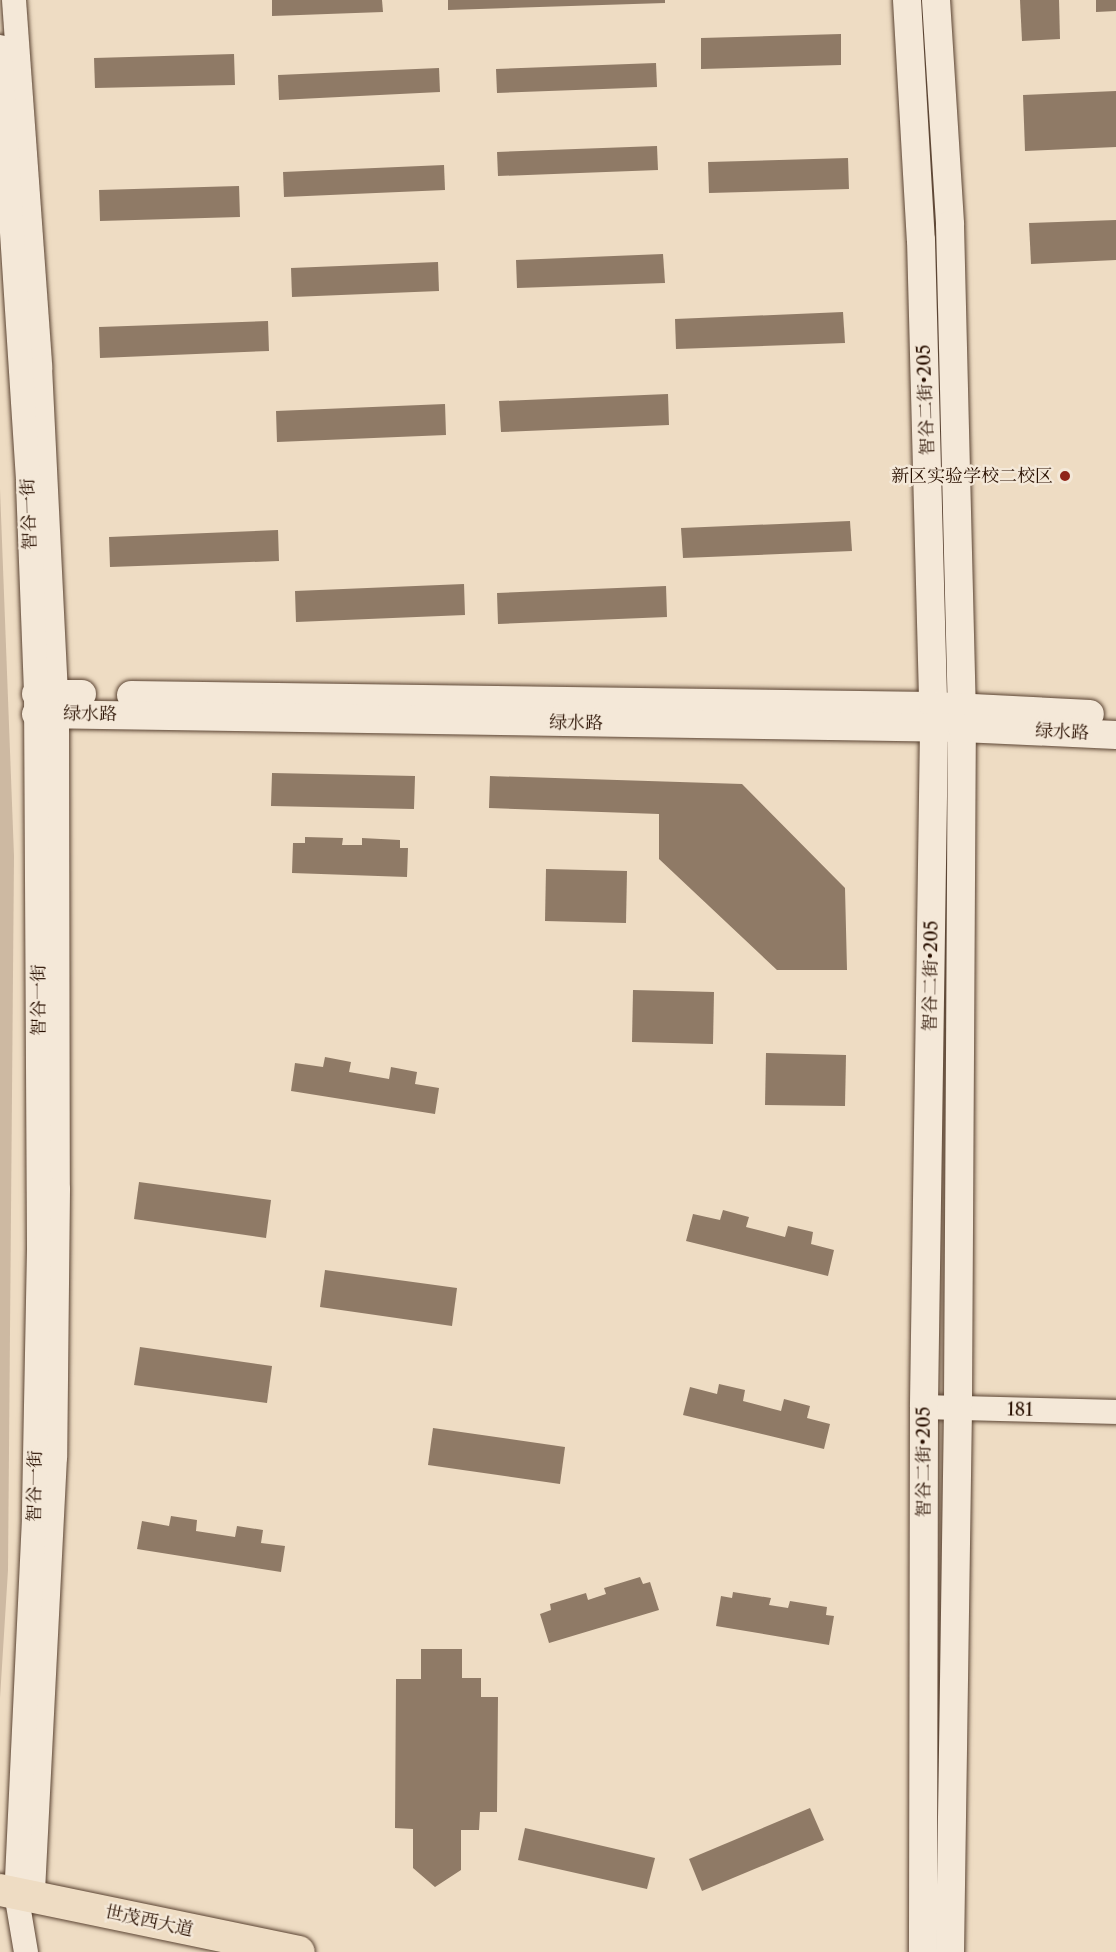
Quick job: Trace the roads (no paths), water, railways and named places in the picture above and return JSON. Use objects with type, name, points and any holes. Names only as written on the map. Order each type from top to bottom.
[{"type":"main road","name":"智谷二街•205","points":[[907,0],[921,240],[933,718],[924,1407],[923,1952]]},
{"type":"main road","name":"智谷二街•205","points":[[936,0],[950,237],[962,718],[958,1408],[950,1952]]},
{"type":"main road","name":"绿水路","points":[[46,704],[933,718],[1116,716]]},
{"type":"main road","name":"绿水路","points":[[962,718],[1116,735]]},
{"type":"main road","name":"世茂西大道","points":[[16,1893],[298,1952]]},
{"type":"street","name":"智谷一街","points":[[14,0],[40,367],[58,1189],[55,1457],[16,1893],[26,1952]]},
{"type":"street","name":"智谷一街","points":[[0,47],[26,449],[46,704]]},
{"type":"street","name":"181","points":[[924,1407],[1116,1412]]},
{"type":"place","name":"新区实验学校二校区","points":[[1065,476]]}]
